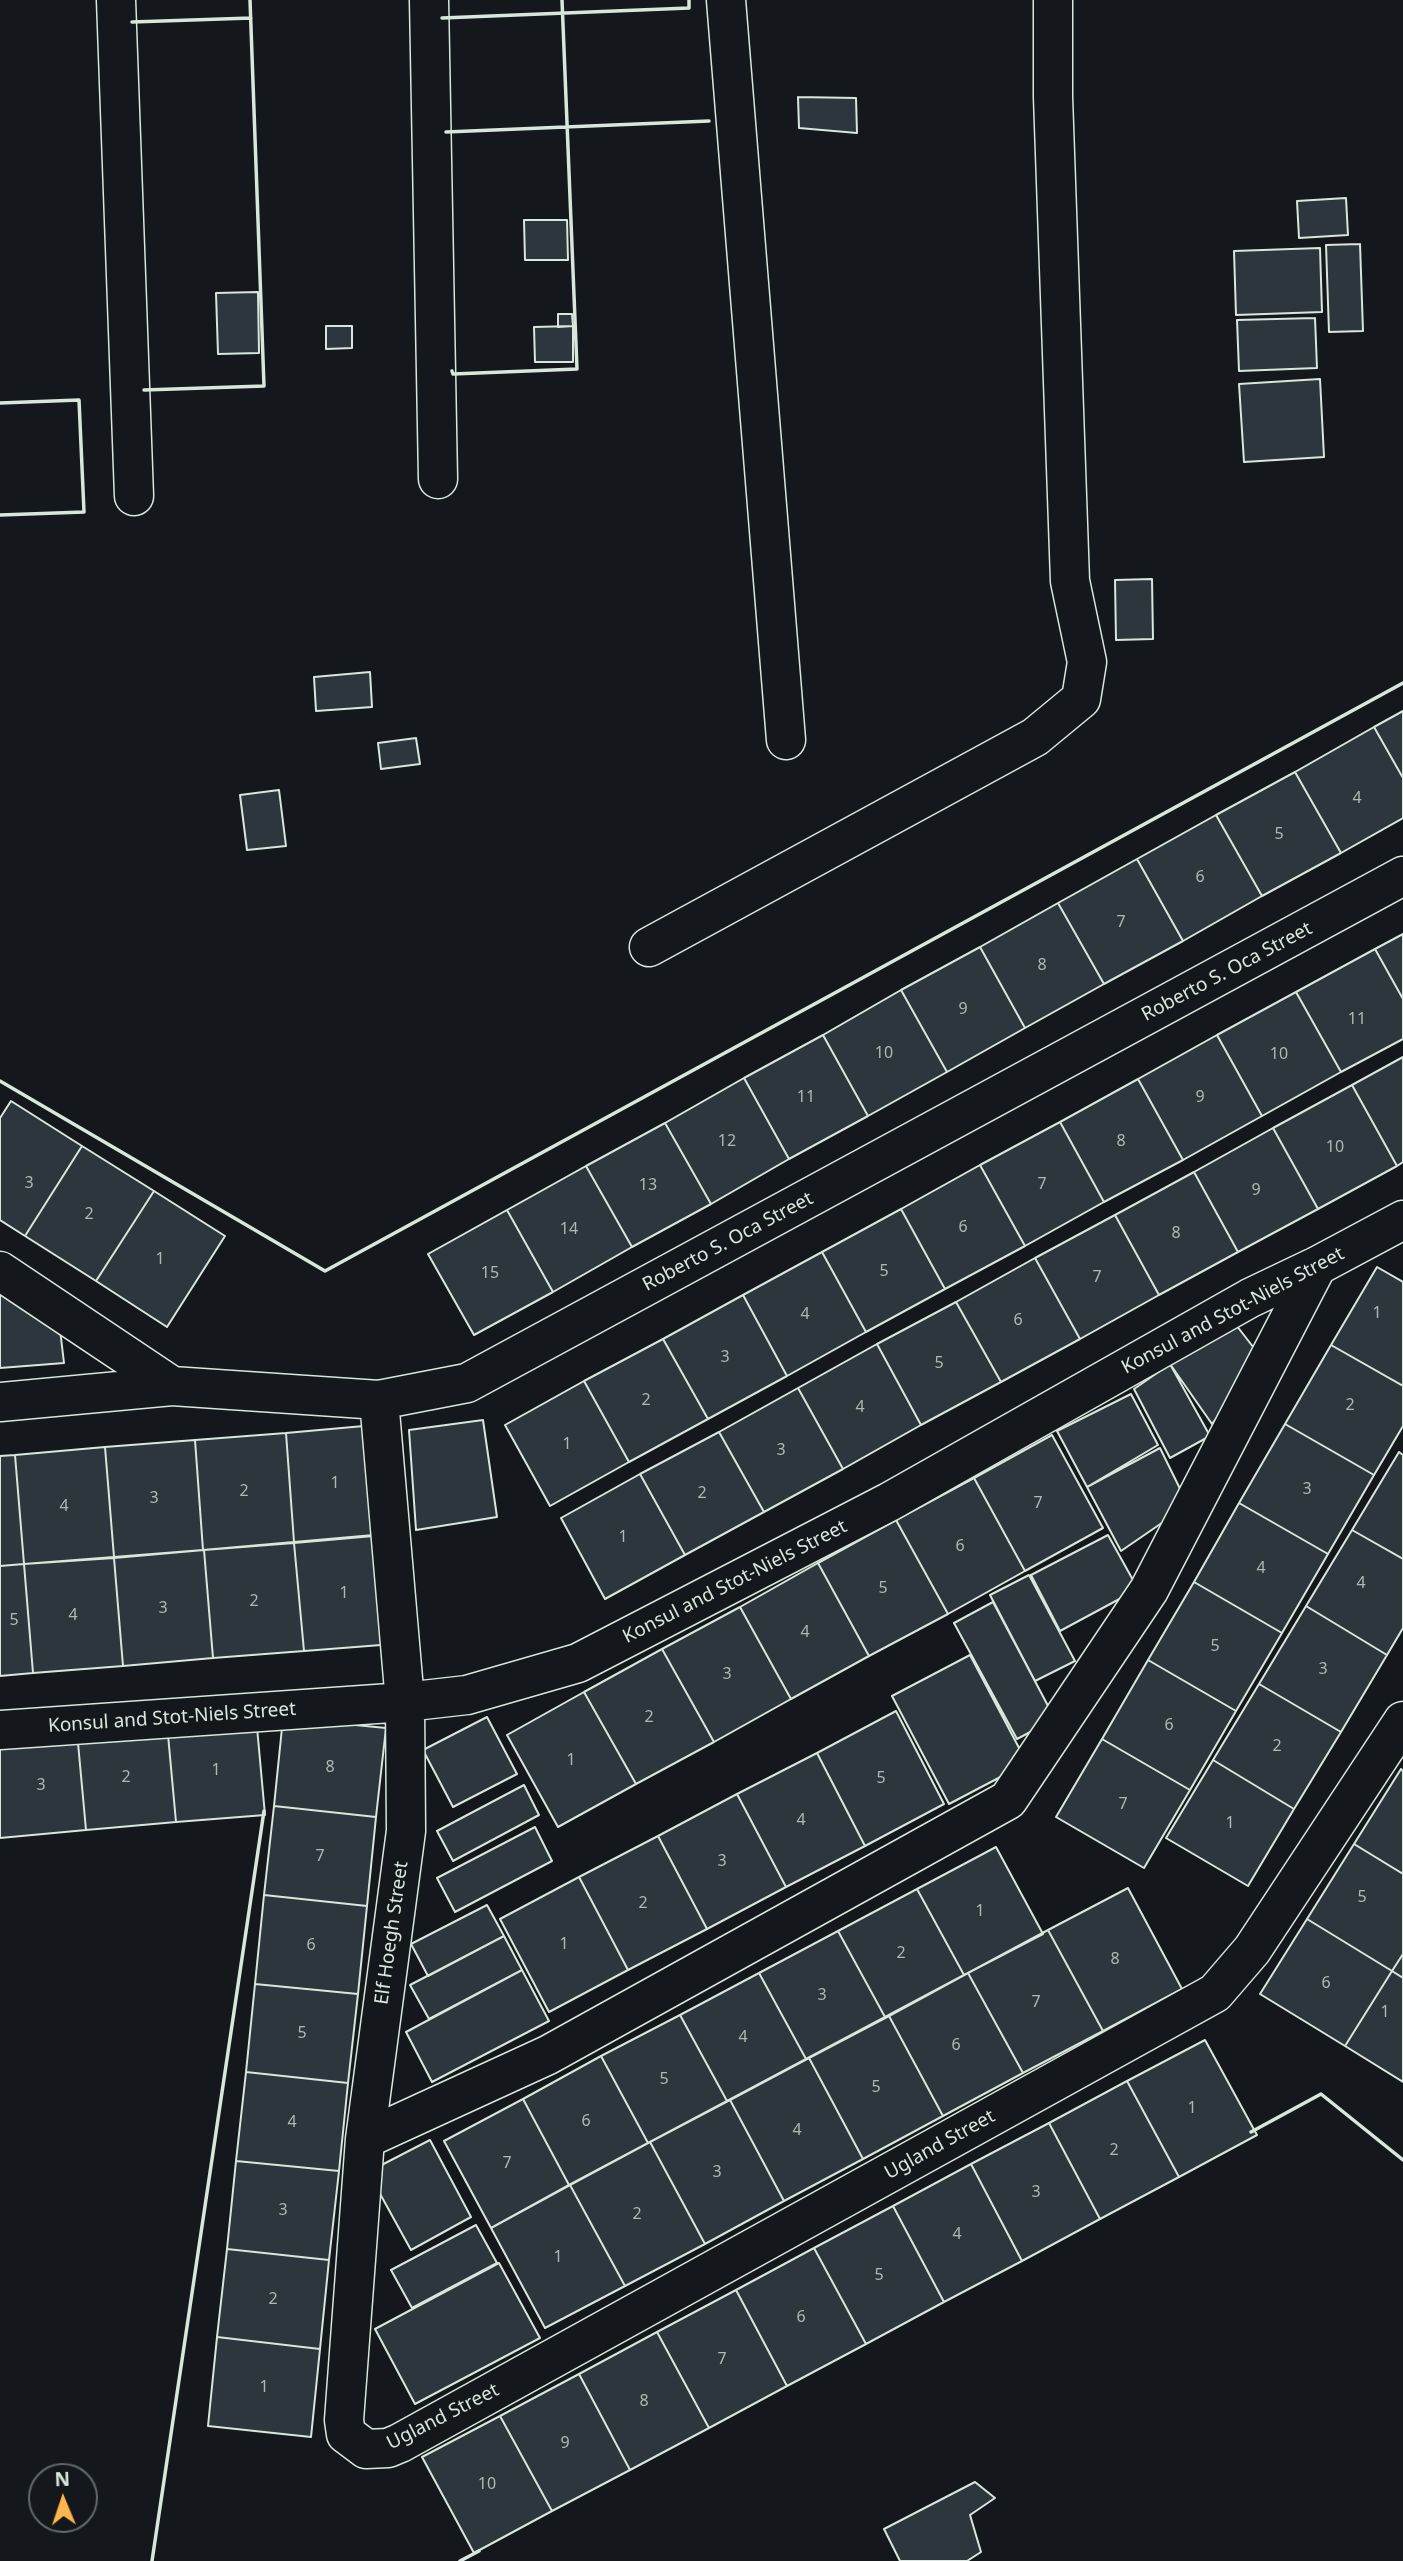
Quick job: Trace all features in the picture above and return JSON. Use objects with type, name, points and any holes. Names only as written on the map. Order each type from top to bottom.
[{"type":"street","points":[[116,0],[134,496]]},
{"type":"street","points":[[429,0],[438,479]]},
{"type":"street","points":[[726,0],[786,740]]},
{"type":"street","points":[[649,947],[1035,737],[1081,699],[1087,662],[1070,581],[1053,97],[1053,0]]},
{"type":"street","name":"Roberto S. Oca Street","points":[[0,1402],[172,1386],[379,1400],[467,1383],[1403,876]]},
{"type":"street","name":"Konsul and Stot-Niels Street","points":[[0,1730],[405,1702],[467,1695],[578,1663],[889,1502],[1250,1298],[1403,1220]]},
{"type":"street","points":[[365,2139],[548,2055],[1009,1800],[1149,1590],[1317,1266]]},
{"type":"street","points":[[0,1271],[172,1386]]},
{"type":"street","name":"Elf Hoegh Street","points":[[373,2449],[366,2449],[346,2434],[344,2420],[365,2139],[406,1831],[405,1702],[379,1400]]},
{"type":"street","name":"Ugland Street","points":[[373,2449],[388,2448],[400,2443],[1215,1993],[1252,1950],[1403,1721]]},
{"type":"building","points":[[798,97],[856,98],[857,133],[799,128]]},
{"type":"building","points":[[1346,198],[1348,235],[1299,238],[1297,201]]},
{"type":"building","points":[[524,220],[567,220],[568,260],[525,260]]},
{"type":"building","points":[[1360,244],[1363,331],[1329,332],[1326,245]]},
{"type":"building","points":[[1320,248],[1322,312],[1236,315],[1234,251]]},
{"type":"building","points":[[258,292],[259,353],[218,354],[216,293]]},
{"type":"building","points":[[558,314],[572,314],[573,326],[558,327]]},
{"type":"building","points":[[1315,318],[1317,368],[1239,371],[1237,320]]},
{"type":"building","points":[[326,326],[352,326],[352,348],[326,349]]},
{"type":"building","points":[[573,326],[573,362],[535,362],[534,327]]},
{"type":"building","points":[[1320,379],[1324,457],[1244,462],[1239,384]]},
{"type":"building","points":[[1152,579],[1153,639],[1116,640],[1115,580]]},
{"type":"building","points":[[370,672],[372,707],[316,711],[314,677]]},
{"type":"building","points":[[1403,711],[1403,778],[1374,727]]},
{"type":"building","points":[[1374,727],[1403,778],[1403,818],[1341,853],[1295,772]]},
{"type":"building","points":[[416,738],[420,764],[381,769],[378,743]]},
{"type":"building","points":[[1295,772],[1341,853],[1262,896],[1216,815]]},
{"type":"building","points":[[279,790],[286,846],[247,850],[240,795]]},
{"type":"building","points":[[1216,815],[1262,896],[1183,941],[1137,859]]},
{"type":"building","points":[[1137,859],[1183,941],[1104,984],[1058,903]]},
{"type":"building","points":[[1058,903],[1104,984],[1025,1028],[980,947]]},
{"type":"building","points":[[1403,934],[1403,999],[1375,949]]},
{"type":"building","points":[[980,947],[1025,1028],[947,1072],[901,990]]},
{"type":"building","points":[[1375,949],[1403,999],[1403,1039],[1341,1072],[1296,992]]},
{"type":"building","points":[[901,990],[947,1072],[868,1116],[823,1035]]},
{"type":"building","points":[[1296,992],[1341,1072],[1262,1116],[1217,1035]]},
{"type":"building","points":[[823,1035],[868,1116],[789,1159],[744,1078]]},
{"type":"building","points":[[1217,1035],[1262,1116],[1183,1160],[1138,1079]]},
{"type":"building","points":[[1403,1057],[1403,1162],[1397,1166],[1352,1085]]},
{"type":"building","points":[[744,1078],[789,1159],[711,1204],[665,1123]]},
{"type":"building","points":[[1138,1079],[1183,1160],[1104,1202],[1060,1122]]},
{"type":"building","points":[[1352,1085],[1397,1166],[1318,1209],[1273,1128]]},
{"type":"building","points":[[11,1101],[82,1146],[25,1236],[0,1220],[0,1118]]},
{"type":"building","points":[[1060,1122],[1104,1202],[1025,1246],[980,1165]]},
{"type":"building","points":[[665,1123],[711,1204],[632,1247],[586,1166]]},
{"type":"building","points":[[1273,1128],[1318,1209],[1238,1252],[1194,1172]]},
{"type":"building","points":[[82,1146],[154,1191],[96,1281],[25,1236]]},
{"type":"building","points":[[980,1165],[1025,1246],[945,1289],[901,1209]]},
{"type":"building","points":[[586,1166],[632,1247],[553,1292],[507,1210]]},
{"type":"building","points":[[1194,1172],[1238,1252],[1159,1295],[1115,1215]]},
{"type":"building","points":[[154,1191],[225,1236],[167,1327],[96,1281]]},
{"type":"building","points":[[901,1209],[945,1289],[866,1332],[822,1252]]},
{"type":"building","points":[[507,1210],[553,1292],[474,1335],[428,1254]]},
{"type":"building","points":[[1115,1215],[1159,1295],[1080,1339],[1035,1258]]},
{"type":"building","points":[[822,1252],[866,1332],[787,1376],[743,1295]]},
{"type":"building","points":[[1035,1258],[1080,1339],[1001,1382],[956,1302]]},
{"type":"building","points":[[1377,1267],[1403,1282],[1403,1386],[1331,1345]]},
{"type":"building","points":[[0,1287],[59,1321],[64,1363],[0,1368]]},
{"type":"building","points":[[743,1295],[787,1376],[708,1419],[663,1339]]},
{"type":"building","points":[[956,1302],[1001,1382],[921,1425],[877,1344]]},
{"type":"building","points":[[1233,1321],[1264,1361],[1212,1424],[1170,1364]]},
{"type":"building","points":[[663,1339],[708,1419],[629,1462],[584,1381]]},
{"type":"building","points":[[877,1344],[921,1425],[843,1469],[798,1388]]},
{"type":"building","points":[[1331,1345],[1403,1386],[1403,1426],[1374,1475],[1285,1424]]},
{"type":"building","points":[[1170,1364],[1210,1436],[1170,1458],[1134,1389]]},
{"type":"building","points":[[584,1381],[629,1462],[550,1506],[505,1425]]},
{"type":"building","points":[[798,1388],[843,1469],[764,1512],[719,1432]]},
{"type":"building","points":[[1131,1394],[1158,1445],[1087,1487],[1057,1431]]},
{"type":"building","points":[[483,1420],[497,1517],[416,1530],[409,1430]]},
{"type":"building","points":[[1285,1424],[1374,1475],[1328,1554],[1239,1503]]},
{"type":"building","points":[[375,1425],[385,1534],[294,1542],[286,1433]]},
{"type":"building","points":[[719,1432],[764,1512],[685,1555],[640,1474]]},
{"type":"building","points":[[286,1433],[294,1542],[203,1550],[195,1440]]},
{"type":"building","points":[[1052,1435],[1103,1528],[1025,1571],[974,1478]]},
{"type":"building","points":[[195,1440],[203,1550],[114,1557],[105,1447]]},
{"type":"building","points":[[105,1447],[114,1557],[24,1564],[15,1455]]},
{"type":"building","points":[[1160,1448],[1188,1505],[1121,1551],[1087,1487]]},
{"type":"building","points":[[1399,1452],[1403,1455],[1403,1559],[1352,1530]]},
{"type":"building","points":[[15,1455],[24,1564],[0,1566],[0,1456]]},
{"type":"building","points":[[640,1474],[685,1555],[605,1599],[561,1518]]},
{"type":"building","points":[[974,1478],[1025,1571],[948,1614],[896,1520]]},
{"type":"building","points":[[1239,1503],[1328,1554],[1282,1633],[1194,1582]]},
{"type":"building","points":[[896,1520],[948,1614],[869,1656],[818,1563]]},
{"type":"building","points":[[1352,1530],[1403,1559],[1403,1628],[1387,1655],[1306,1606]]},
{"type":"building","points":[[385,1535],[394,1644],[304,1651],[294,1543]]},
{"type":"building","points":[[1108,1535],[1138,1589],[1060,1631],[1031,1575]]},
{"type":"building","points":[[294,1543],[304,1651],[213,1658],[204,1550]]},
{"type":"building","points":[[204,1550],[213,1658],[123,1666],[114,1558]]},
{"type":"building","points":[[114,1558],[123,1666],[33,1673],[24,1564]]},
{"type":"building","points":[[818,1563],[869,1656],[791,1699],[740,1607]]},
{"type":"building","points":[[24,1564],[33,1673],[0,1676],[0,1566]]},
{"type":"building","points":[[1029,1575],[1075,1661],[1035,1681],[990,1595]]},
{"type":"building","points":[[1194,1582],[1282,1633],[1236,1711],[1148,1660]]},
{"type":"building","points":[[993,1602],[1055,1719],[1017,1739],[954,1623]]},
{"type":"building","points":[[1306,1606],[1387,1655],[1341,1732],[1259,1684]]},
{"type":"building","points":[[740,1607],[791,1699],[714,1742],[662,1649]]},
{"type":"building","points":[[662,1649],[714,1742],[636,1784],[584,1692]]},
{"type":"building","points":[[970,1655],[1027,1763],[949,1804],[892,1696]]},
{"type":"building","points":[[1148,1660],[1236,1711],[1190,1790],[1102,1739]]},
{"type":"building","points":[[1259,1684],[1341,1732],[1294,1809],[1213,1760]]},
{"type":"building","points":[[584,1692],[636,1784],[558,1827],[507,1735]]},
{"type":"building","points":[[896,1711],[944,1804],[865,1846],[817,1753]]},
{"type":"building","points":[[256,1716],[265,1815],[176,1822],[167,1724]]},
{"type":"building","points":[[487,1717],[517,1774],[453,1807],[423,1750]]},
{"type":"building","points":[[283,1718],[386,1728],[376,1817],[274,1806]]},
{"type":"building","points":[[167,1724],[176,1822],[86,1830],[77,1732]]},
{"type":"building","points":[[77,1732],[86,1830],[0,1838],[0,1739]]},
{"type":"building","points":[[1102,1739],[1190,1790],[1144,1868],[1056,1817]]},
{"type":"building","points":[[817,1753],[865,1846],[786,1887],[737,1794]]},
{"type":"building","points":[[1213,1760],[1294,1809],[1248,1886],[1166,1838]]},
{"type":"building","points":[[1401,1769],[1403,1771],[1403,1874],[1354,1844]]},
{"type":"building","points":[[524,1785],[539,1815],[453,1861],[437,1831]]},
{"type":"building","points":[[737,1794],[786,1887],[707,1929],[658,1836]]},
{"type":"building","points":[[274,1806],[376,1817],[367,1906],[264,1895]]},
{"type":"building","points":[[535,1827],[552,1861],[455,1912],[437,1878]]},
{"type":"building","points":[[658,1836],[707,1929],[628,1970],[579,1877]]},
{"type":"building","points":[[1354,1844],[1403,1874],[1403,1954],[1392,1971],[1307,1919]]},
{"type":"building","points":[[996,1847],[1043,1934],[964,1975],[917,1889]]},
{"type":"building","points":[[579,1877],[628,1970],[549,2012],[500,1919]]},
{"type":"building","points":[[1128,1888],[1182,1989],[1103,2031],[1048,1930]]},
{"type":"building","points":[[917,1889],[964,1975],[885,2017],[838,1931]]},
{"type":"building","points":[[264,1895],[367,1906],[358,1994],[255,1984]]},
{"type":"building","points":[[487,1905],[504,1936],[428,1976],[411,1944]]},
{"type":"building","points":[[1307,1919],[1392,1971],[1345,2046],[1260,1994]]},
{"type":"building","points":[[1048,1930],[1103,2031],[1023,2073],[968,1973]]},
{"type":"building","points":[[838,1931],[885,2017],[806,2059],[759,1973]]},
{"type":"building","points":[[504,1936],[522,1970],[429,2019],[410,1985]]},
{"type":"building","points":[[1403,1954],[1403,1978],[1392,1971]]},
{"type":"building","points":[[522,1970],[549,2021],[432,2082],[406,2032]]},
{"type":"building","points":[[1392,1971],[1403,1978],[1403,2082],[1345,2046]]},
{"type":"building","points":[[759,1973],[806,2059],[727,2101],[680,2015]]},
{"type":"building","points":[[968,1973],[1023,2073],[943,2116],[889,2016]]},
{"type":"building","points":[[255,1984],[358,1994],[348,2083],[246,2072]]},
{"type":"building","points":[[680,2015],[727,2101],[648,2143],[601,2056]]},
{"type":"building","points":[[889,2016],[943,2116],[863,2159],[809,2058]]},
{"type":"building","points":[[1205,2040],[1257,2135],[1179,2177],[1127,2081]]},
{"type":"building","points":[[601,2056],[648,2143],[569,2185],[523,2099]]},
{"type":"building","points":[[809,2058],[863,2159],[784,2201],[730,2100]]},
{"type":"building","points":[[246,2072],[348,2083],[339,2171],[236,2161]]},
{"type":"building","points":[[1127,2081],[1179,2177],[1100,2219],[1049,2123]]},
{"type":"building","points":[[523,2099],[569,2185],[491,2228],[444,2141]]},
{"type":"building","points":[[730,2100],[784,2201],[705,2244],[650,2142]]},
{"type":"building","points":[[1049,2123],[1100,2219],[1022,2261],[971,2164]]},
{"type":"building","points":[[430,2140],[471,2217],[411,2250],[368,2172]]},
{"type":"building","points":[[650,2142],[705,2244],[625,2286],[570,2185]]},
{"type":"building","points":[[236,2161],[339,2171],[329,2260],[227,2249]]},
{"type":"building","points":[[971,2164],[1022,2261],[944,2302],[893,2206]]},
{"type":"building","points":[[570,2185],[625,2286],[545,2328],[491,2228]]},
{"type":"building","points":[[893,2206],[944,2302],[866,2344],[814,2248]]},
{"type":"building","points":[[476,2225],[497,2263],[412,2308],[391,2270]]},
{"type":"building","points":[[814,2248],[866,2344],[787,2386],[736,2290]]},
{"type":"building","points":[[227,2249],[329,2260],[320,2349],[217,2337]]},
{"type":"building","points":[[499,2263],[540,2338],[415,2404],[375,2329]]},
{"type":"building","points":[[736,2290],[787,2386],[709,2428],[657,2332]]},
{"type":"building","points":[[657,2332],[709,2428],[630,2470],[579,2374]]},
{"type":"building","points":[[217,2337],[320,2349],[311,2437],[208,2426]]},
{"type":"building","points":[[579,2374],[630,2470],[552,2511],[500,2416]]},
{"type":"building","points":[[500,2416],[552,2511],[474,2553],[422,2457]]},
{"type":"building","points":[[975,2482],[995,2498],[970,2515],[981,2552],[967,2561],[900,2561],[884,2529]]},
{"type":"wall","points":[[144,390],[264,386],[250,0]]},
{"type":"wall","points":[[452,371],[453,374],[577,369],[562,0]]},
{"type":"wall","points":[[442,18],[689,8],[689,0]]},
{"type":"wall","points":[[132,22],[251,18]]},
{"type":"wall","points":[[446,132],[709,121]]},
{"type":"wall","points":[[0,403],[79,400],[84,512],[0,515]]},
{"type":"wall","points":[[0,1081],[325,1271],[1403,683]]},
{"type":"wall","points":[[152,2561],[264,1811]]},
{"type":"wall","points":[[1251,2132],[1321,2094],[1403,2160]]},
{"type":"wall","points":[[460,2561],[479,2551]]}]
